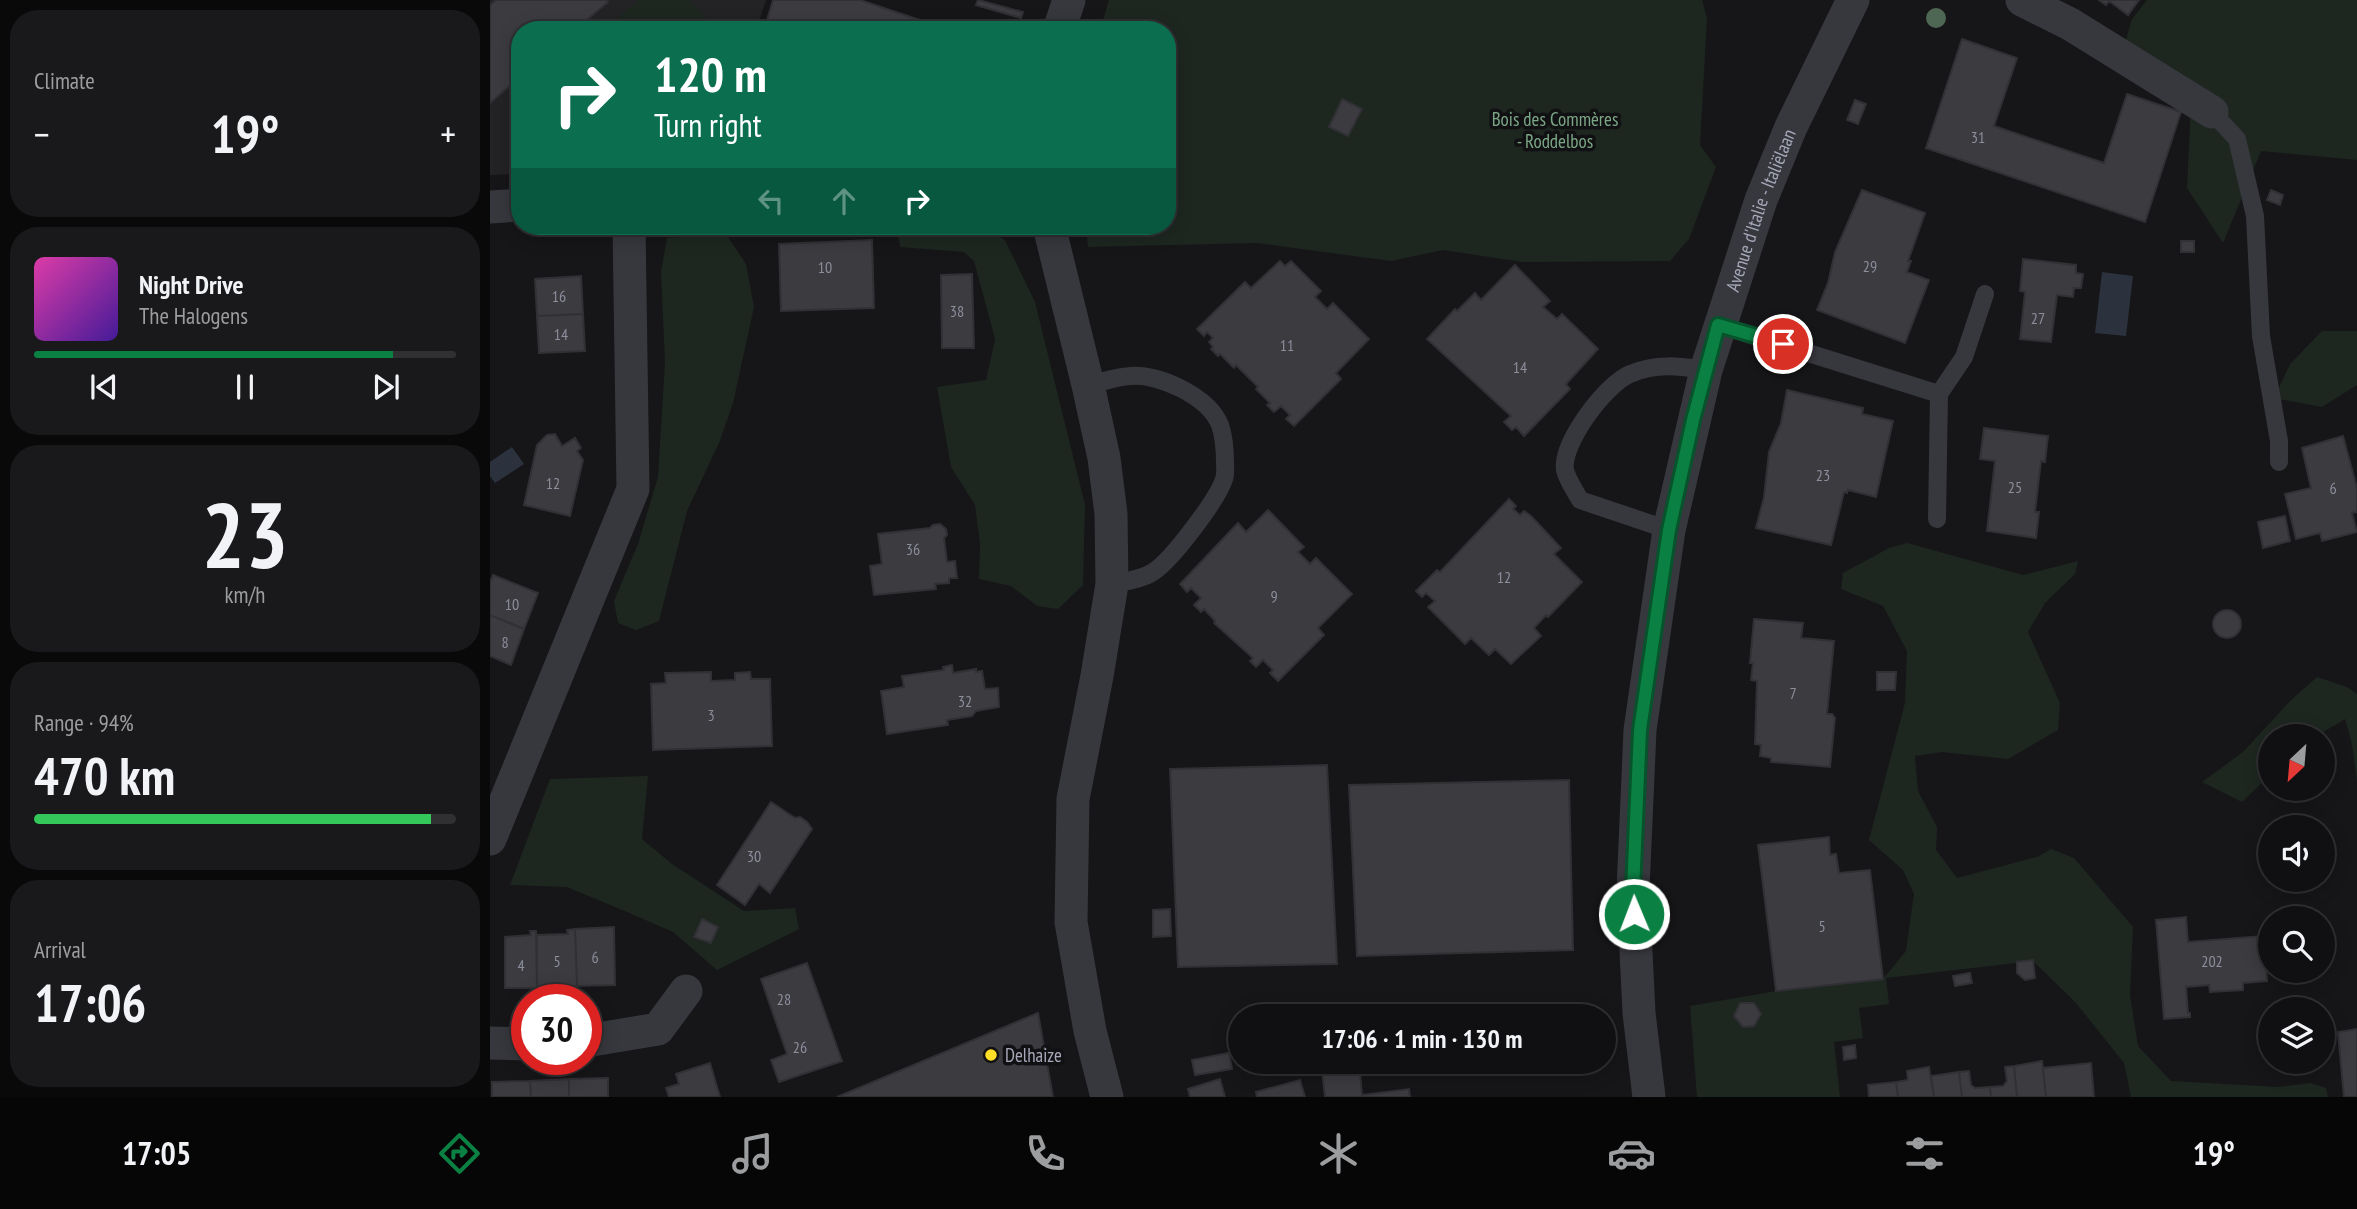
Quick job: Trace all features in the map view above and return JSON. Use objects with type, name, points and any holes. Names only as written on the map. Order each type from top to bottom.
[{"type":"street","points":[[1062,21],[1069,0]]},
{"type":"street","name":"Avenue d'Italie - Italiëlaan","points":[[1649,1097],[1639,1013],[1633,890],[1640,730],[1669,530],[1718,325],[1761,200],[1786,139],[1853,0]]},
{"type":"street","points":[[2022,0],[2070,24],[2212,112]]},
{"type":"street","points":[[490,207],[511,206]]},
{"type":"street","points":[[490,839],[633,489],[629,235]]},
{"type":"street","points":[[1051,235],[1104,458],[1111,514],[1112,584],[1073,799],[1071,922],[1090,1031],[1107,1097]]},
{"type":"street","points":[[602,1038],[658,1029],[686,991]]},
{"type":"street","points":[[490,1043],[511,1044]]},
{"type":"lane","points":[[2212,112],[2237,139],[2256,216],[2261,336],[2279,441],[2279,462]]},
{"type":"lane","points":[[1937,519],[1939,394],[1964,357],[1985,294]]},
{"type":"lane","points":[[1718,325],[1939,394]]},
{"type":"lane","points":[[1669,530],[1580,499],[1565,469],[1570,444],[1601,397],[1628,374],[1669,365],[1706,370]]},
{"type":"lane","points":[[1088,384],[1131,375],[1180,387],[1200,400],[1219,424],[1225,451],[1224,478],[1202,516],[1172,555],[1154,572],[1112,584]]},
{"type":"shaded area","points":[[490,0],[766,0],[759,21],[511,21],[511,174],[490,175]]},
{"type":"green space","points":[[638,0],[690,0],[708,21],[614,21]]},
{"type":"green space","name":"Bois des Commères - Roddelbos","points":[[1109,0],[1702,0],[1707,18],[1700,145],[1716,167],[1689,239],[1670,261],[1523,262],[1443,250],[1391,261],[1257,243],[1088,247],[1087,235],[1176,235],[1176,21],[1103,21]]},
{"type":"green space","points":[[2147,0],[2357,0],[2357,160],[2261,151],[2223,243],[2187,188],[2191,105],[2123,50],[2132,19]]},
{"type":"green space","points":[[727,235],[746,264],[754,307],[733,403],[719,443],[687,511],[659,621],[636,630],[618,623],[614,601],[638,544],[658,477],[665,363],[661,272],[667,238]]},
{"type":"green space","points":[[898,235],[996,235],[1005,240],[1035,302],[1085,505],[1083,585],[1058,609],[1037,606],[1011,586],[979,579],[980,544],[975,505],[951,467],[937,387],[986,380],[995,340],[974,261],[964,252],[900,247]]},
{"type":"green space","points":[[2322,331],[2357,331],[2357,385],[2322,407],[2274,398],[2290,364]]},
{"type":"green space","points":[[1907,543],[2023,575],[2078,561],[2075,574],[2045,603],[2028,632],[2060,703],[2058,730],[2008,759],[1942,752],[1915,756],[1918,791],[1937,827],[1936,850],[1957,878],[2037,857],[2051,849],[2074,858],[2133,927],[2130,995],[2138,1046],[2171,1081],[2278,1087],[2311,1083],[2326,1088],[2328,1097],[2131,1097],[2124,1063],[2076,1003],[2033,961],[1886,978],[1889,1004],[1859,1008],[1863,1038],[1834,1042],[1840,1097],[1697,1097],[1690,1006],[1776,991],[1883,979],[1906,951],[1914,894],[1903,870],[1869,840],[1905,703],[1907,651],[1883,606],[1841,589],[1843,573],[1889,548]]},
{"type":"green space","points":[[2317,677],[2347,687],[2357,694],[2357,781],[2352,744],[2345,719],[2335,725],[2269,724]]},
{"type":"green space","points":[[2258,736],[2258,787],[2242,802],[2202,782],[2243,752]]},
{"type":"green space","points":[[648,776],[642,839],[672,864],[744,911],[795,908],[799,929],[717,970],[673,932],[567,887],[510,885],[550,779]]},
{"type":"water","points":[[2102,272],[2133,276],[2126,336],[2095,333]]},
{"type":"water","points":[[512,447],[524,464],[495,483],[490,476],[490,462]]},
{"type":"building","points":[[496,0],[608,2],[586,21],[511,21],[511,85],[490,103],[490,5]]},
{"type":"building","points":[[773,0],[860,0],[923,21],[767,21]]},
{"type":"building","points":[[978,0],[1023,12],[1021,18],[976,5]]},
{"type":"building","points":[[2099,0],[2139,0],[2128,15],[2109,1],[2106,5]]},
{"type":"building","points":[[1962,39],[2017,58],[1994,126],[2104,163],[2127,94],[2181,112],[2145,222],[1926,148]]},
{"type":"building","points":[[1342,99],[1362,109],[1348,136],[1329,127]]},
{"type":"building","points":[[1855,100],[1866,104],[1858,124],[1847,120]]},
{"type":"building","points":[[1862,190],[1925,213],[1908,261],[1911,261],[1907,272],[1929,280],[1905,343],[1817,310],[1828,283],[1835,252]]},
{"type":"building","points":[[2271,190],[2283,195],[2280,205],[2267,200]]},
{"type":"building","points":[[872,240],[874,308],[781,311],[779,244]]},
{"type":"building","points":[[2181,241],[2194,241],[2194,252],[2181,252]]},
{"type":"building","points":[[2023,259],[2076,265],[2076,273],[2083,274],[2081,288],[2074,288],[2073,297],[2057,295],[2051,342],[2020,339],[2025,292],[2020,291]]},
{"type":"building","points":[[1280,261],[1285,266],[1291,261],[1321,291],[1315,297],[1327,309],[1333,303],[1369,339],[1336,373],[1341,379],[1294,426],[1286,419],[1290,415],[1281,406],[1274,412],[1267,405],[1270,403],[1256,389],[1258,387],[1236,365],[1234,368],[1211,349],[1213,347],[1209,342],[1213,338],[1207,332],[1204,336],[1197,329],[1245,282],[1251,288]]},
{"type":"building","points":[[1515,265],[1550,301],[1543,307],[1557,319],[1562,314],[1598,349],[1566,384],[1570,389],[1524,436],[1516,427],[1512,430],[1504,422],[1511,416],[1427,339],[1455,309],[1457,311],[1475,293],[1481,300]]},
{"type":"building","points":[[972,274],[974,348],[942,348],[941,275]]},
{"type":"building","points":[[581,276],[583,314],[537,316],[535,279]]},
{"type":"building","points":[[583,314],[585,351],[539,353],[537,316]]},
{"type":"building","points":[[1787,390],[1863,408],[1862,414],[1893,421],[1876,497],[1848,490],[1847,493],[1844,492],[1831,545],[1756,528],[1764,497],[1769,452],[1781,423]]},
{"type":"building","points":[[1984,428],[2048,436],[2045,462],[2041,461],[2035,512],[2039,512],[2036,538],[1987,531],[1995,461],[1980,459]]},
{"type":"building","points":[[555,434],[562,446],[575,438],[581,448],[577,451],[583,460],[570,516],[524,505],[537,445],[547,435]]},
{"type":"building","points":[[2343,436],[2357,488],[2357,512],[2352,513],[2357,532],[2322,541],[2320,533],[2296,539],[2285,494],[2311,488],[2302,448]]},
{"type":"building","points":[[1509,499],[1516,506],[1513,509],[1520,515],[1524,511],[1531,516],[1561,548],[1554,554],[1582,582],[1534,628],[1541,636],[1511,664],[1495,649],[1489,655],[1471,638],[1465,644],[1428,607],[1435,601],[1426,593],[1422,597],[1416,591],[1437,570],[1440,572]]},
{"type":"building","points":[[1268,510],[1304,547],[1298,552],[1310,564],[1316,558],[1352,594],[1318,628],[1324,635],[1278,681],[1270,673],[1273,670],[1263,660],[1256,667],[1250,661],[1253,658],[1214,623],[1204,609],[1201,612],[1194,605],[1201,598],[1191,588],[1187,592],[1180,584],[1238,523],[1246,532]]},
{"type":"building","points":[[2285,516],[2290,541],[2263,548],[2258,522]]},
{"type":"building","points":[[940,524],[946,529],[947,535],[944,538],[947,562],[955,561],[957,578],[949,578],[949,583],[935,584],[936,589],[874,595],[870,566],[882,564],[878,534],[930,528]]},
{"type":"building","points":[[493,575],[538,593],[524,629],[490,615],[490,582]]},
{"type":"building","points":[[2227,610],[2237,614],[2241,624],[2237,634],[2227,638],[2217,634],[2213,624],[2217,614]]},
{"type":"building","points":[[490,615],[524,629],[511,665],[490,656]]},
{"type":"building","points":[[1754,619],[1803,623],[1801,638],[1834,641],[1827,714],[1832,714],[1835,718],[1830,767],[1771,762],[1771,758],[1760,756],[1761,745],[1755,744],[1757,681],[1751,680],[1753,663],[1750,663]]},
{"type":"building","points":[[952,665],[953,673],[976,669],[976,672],[982,671],[985,689],[998,688],[999,707],[976,711],[972,716],[947,720],[948,725],[887,734],[881,691],[904,687],[902,676],[944,670],[943,667]]},
{"type":"building","points":[[711,672],[711,681],[735,680],[735,673],[750,672],[751,679],[770,679],[772,746],[653,750],[651,684],[666,683],[665,673]]},
{"type":"building","points":[[1877,672],[1896,672],[1895,690],[1877,690]]},
{"type":"building","points":[[1327,765],[1337,964],[1178,967],[1170,769]]},
{"type":"building","points":[[1569,780],[1573,950],[1357,956],[1349,785]]},
{"type":"building","points":[[771,802],[795,818],[800,817],[812,829],[770,893],[759,884],[745,905],[717,885]]},
{"type":"building","points":[[1829,837],[1830,855],[1836,854],[1839,873],[1870,870],[1883,979],[1776,991],[1758,845]]},
{"type":"building","points":[[1170,909],[1171,936],[1153,937],[1153,910]]},
{"type":"building","points":[[2186,917],[2188,942],[2258,936],[2258,982],[2243,983],[2243,990],[2210,992],[2209,985],[2186,987],[2190,1017],[2164,1019],[2156,920]]},
{"type":"building","points":[[702,919],[718,927],[711,943],[694,937]]},
{"type":"building","points":[[614,927],[615,985],[577,984],[575,929]]},
{"type":"building","points":[[575,929],[577,984],[537,984],[537,935],[568,934],[567,930]]},
{"type":"building","points":[[530,931],[536,931],[537,984],[511,984],[511,988],[505,988],[505,937],[531,935]]},
{"type":"building","points":[[2033,960],[2035,978],[2025,980],[2017,973],[2017,962]]},
{"type":"building","points":[[807,963],[842,1061],[779,1082],[771,1060],[787,1054],[761,979]]},
{"type":"building","points":[[1970,973],[1972,983],[1955,986],[1953,976]]},
{"type":"building","points":[[1740,1003],[1754,1003],[1761,1014],[1754,1026],[1743,1027],[1734,1016]]},
{"type":"building","name":"Delhaize","points":[[1038,1013],[1053,1097],[837,1097]]},
{"type":"building","points":[[2357,1029],[2357,1097],[2344,1097],[2338,1032]]},
{"type":"building","points":[[1855,1045],[1856,1058],[1844,1060],[1843,1047]]},
{"type":"building","points":[[1228,1053],[1228,1070],[1195,1075],[1192,1060]]},
{"type":"building","points":[[2042,1061],[2046,1097],[2017,1097],[2014,1066]]},
{"type":"building","points":[[710,1063],[720,1097],[669,1097],[666,1088],[679,1084],[676,1074]]},
{"type":"building","points":[[2091,1063],[2094,1097],[2046,1097],[2043,1068]]},
{"type":"building","points":[[2014,1066],[2017,1097],[1991,1097],[1990,1087],[2003,1086],[2007,1081],[2005,1067]]},
{"type":"building","points":[[1929,1067],[1934,1097],[1898,1097],[1896,1082],[1908,1080],[1907,1071]]},
{"type":"building","points":[[1969,1071],[1971,1085],[1975,1088],[1990,1087],[1991,1097],[1962,1097],[1959,1072]]},
{"type":"building","points":[[1959,1072],[1962,1097],[1934,1097],[1931,1076]]},
{"type":"building","points":[[1322,1074],[1360,1074],[1362,1095],[1409,1089],[1410,1097],[1325,1097]]},
{"type":"building","points":[[608,1078],[608,1097],[569,1097],[569,1079]]},
{"type":"building","points":[[569,1079],[569,1097],[531,1097],[530,1081]]},
{"type":"building","points":[[1220,1079],[1225,1097],[1190,1097],[1188,1089]]},
{"type":"building","points":[[1300,1080],[1305,1097],[1257,1097],[1256,1092]]},
{"type":"building","points":[[530,1081],[531,1097],[492,1097],[492,1082]]},
{"type":"building","points":[[1896,1082],[1898,1097],[1869,1097],[1868,1085]]},
{"type":"place","name":"Delhaize","points":[[991,1055]]},
{"type":"route","points":[[1634,914],[1640,730],[1669,530],[1706,370],[1718,325],[1783,344]]}]
